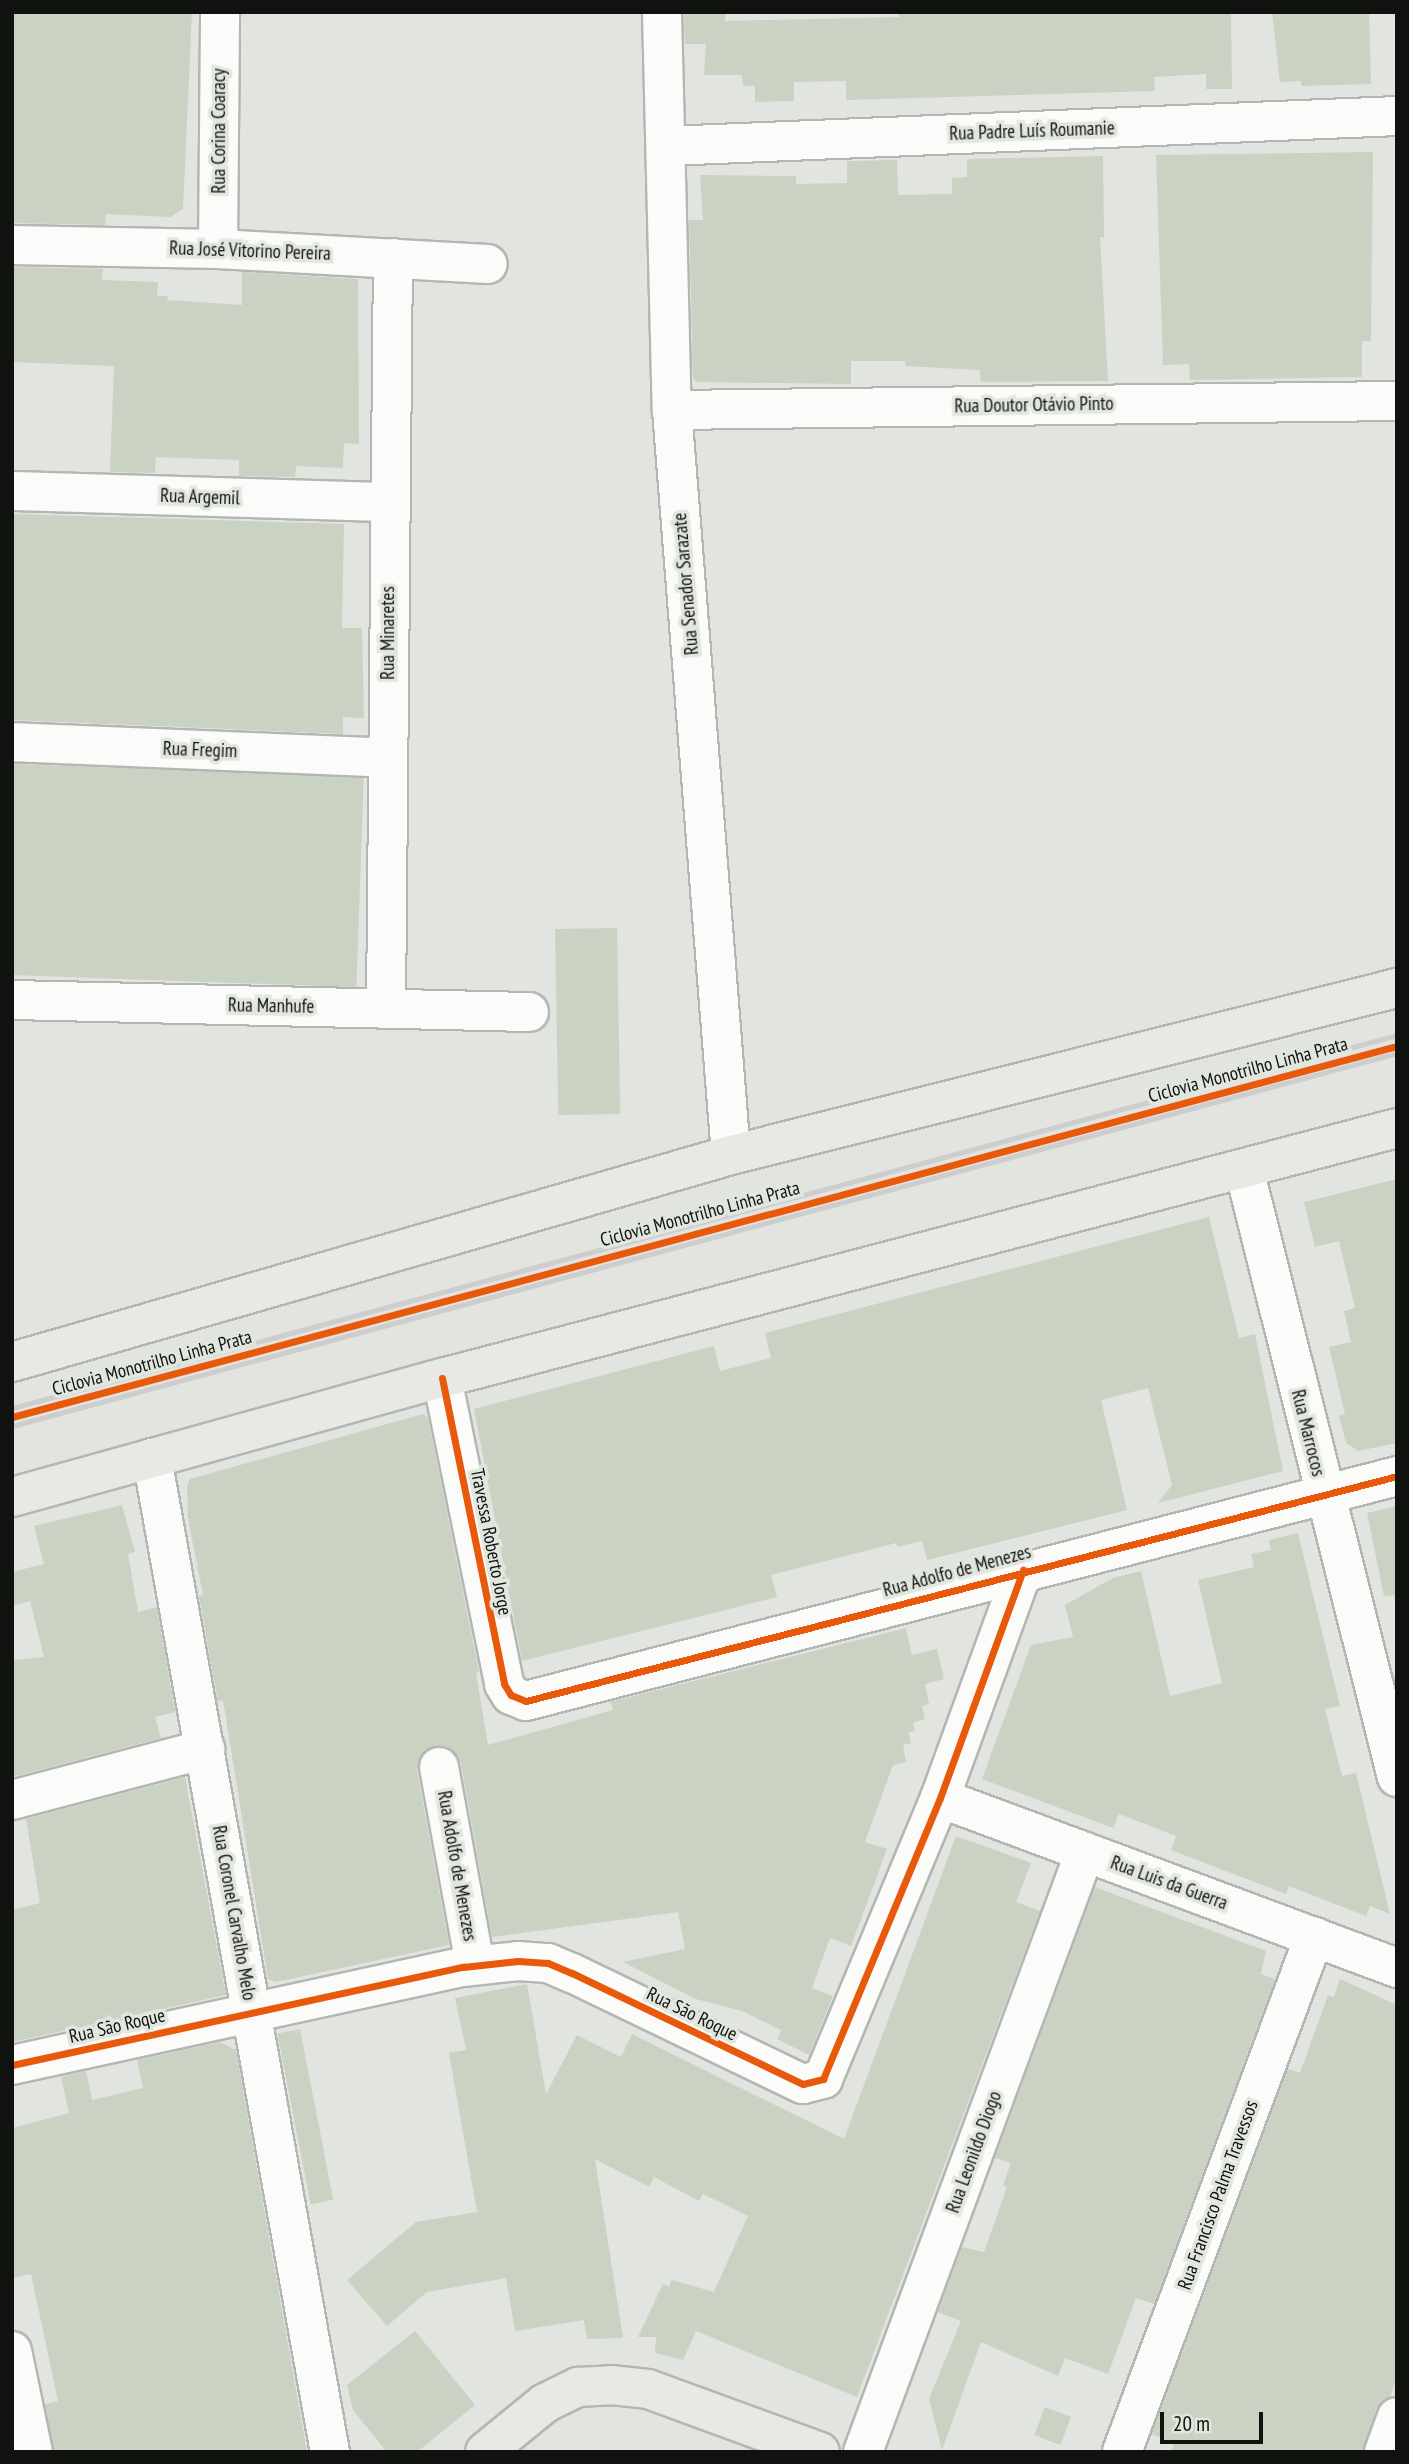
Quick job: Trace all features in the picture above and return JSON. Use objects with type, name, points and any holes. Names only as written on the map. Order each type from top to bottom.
[{"type":"main road","points":[[12,1362],[731,1154],[1397,988]]},
{"type":"main road","points":[[12,1497],[442,1378],[1397,1128]]},
{"type":"main road","points":[[485,2452],[545,2403],[578,2387],[611,2385],[648,2389],[820,2452]]},
{"type":"street","name":"Rua Corina Coaracy","points":[[218,249],[219,12]]},
{"type":"street","name":"Rua Senador Sarazate","points":[[662,12],[672,410],[731,1154]]},
{"type":"street","name":"Rua Padre Luís Roumanie","points":[[667,146],[1397,116]]},
{"type":"street","name":"Rua José Vitorino Pereira","points":[[12,245],[218,249],[488,264]]},
{"type":"street","name":"Rua Minaretes","points":[[386,1009],[393,258]]},
{"type":"street","name":"Rua Doutor Otávio Pinto","points":[[672,410],[1397,401]]},
{"type":"street","name":"Rua Argemil","points":[[12,491],[389,502]]},
{"type":"street","name":"Rua Fregim","points":[[12,742],[387,758]]},
{"type":"street","name":"Rua Manhufe","points":[[12,1000],[529,1013]]},
{"type":"street","name":"Rua Marrocos","points":[[1244,1169],[1323,1494],[1397,1777]]},
{"type":"street","name":"Travessa Roberto Jorge","points":[[442,1378],[504,1684],[511,1695],[526,1701]]},
{"type":"street","name":"Rua Coronel Carvalho Melo","points":[[152,1458],[330,2452]]},
{"type":"street","name":"Rua Adolfo de Menezes","points":[[526,1701],[1023,1570],[1397,1476]]},
{"type":"street","name":"Rua São Roque","points":[[12,2065],[251,2011],[475,1965],[548,1963],[803,2084],[814,2084],[830,2071],[940,1798],[1023,1570]]},
{"type":"street","points":[[12,1800],[205,1749]]},
{"type":"street","name":"Rua Adolfo de Menezes","points":[[439,1768],[475,1965]]},
{"type":"street","name":"Rua Luis da Guerra","points":[[940,1798],[1397,1968]]},
{"type":"street","name":"Rua Leonildo Diogo","points":[[863,2452],[1086,1852]]},
{"type":"street","name":"Rua Francisco Palma Travessos","points":[[1122,2452],[1314,1937]]},
{"type":"street","points":[[12,2351],[33,2452]]},
{"type":"street","points":[[1384,2452],[1397,2417]]},
{"type":"building","points":[[12,12],[192,12],[183,209],[170,217],[106,214],[105,225],[12,223]]},
{"type":"building","points":[[684,12],[725,12],[725,21],[899,17],[899,12],[1231,12],[1232,89],[1206,89],[1206,74],[1154,77],[1155,91],[846,100],[846,81],[794,82],[794,101],[755,102],[755,86],[743,86],[742,75],[704,75],[706,44],[685,44]]},
{"type":"building","points":[[1272,12],[1369,12],[1371,84],[1301,86],[1301,81],[1280,82]]},
{"type":"building","points":[[1373,152],[1371,341],[1362,341],[1362,377],[1190,380],[1189,364],[1163,365],[1156,155]]},
{"type":"building","points":[[1103,156],[1104,237],[1100,237],[1108,381],[981,382],[980,370],[905,366],[905,361],[851,361],[851,384],[696,382],[693,377],[689,220],[703,220],[700,175],[796,176],[796,184],[847,183],[847,161],[897,160],[898,195],[952,194],[952,178],[967,177],[967,159]]},
{"type":"building","points":[[12,267],[103,269],[102,280],[158,282],[157,296],[168,296],[167,300],[242,305],[242,272],[358,279],[359,444],[344,443],[343,468],[296,466],[295,477],[239,476],[239,460],[156,457],[155,473],[110,472],[114,366],[12,362]]},
{"type":"building","points":[[13,514],[344,524],[342,628],[362,628],[364,718],[343,717],[343,734],[12,720]]},
{"type":"building","points":[[12,764],[364,776],[356,987],[12,975]]},
{"type":"building","points":[[617,928],[620,1114],[558,1115],[555,929]]},
{"type":"building","points":[[1397,1179],[1397,1443],[1358,1451],[1346,1443],[1339,1416],[1345,1414],[1329,1347],[1351,1342],[1344,1311],[1355,1308],[1339,1241],[1315,1247],[1304,1202]]},
{"type":"building","points":[[1209,1217],[1239,1338],[1255,1334],[1283,1471],[1158,1503],[1172,1485],[1148,1388],[1101,1400],[1127,1510],[927,1560],[922,1541],[897,1547],[896,1543],[771,1575],[777,1597],[522,1661],[474,1409],[714,1346],[720,1371],[771,1358],[765,1333]]},
{"type":"building","points":[[423,1414],[428,1418],[479,1672],[476,1673],[488,1745],[613,1710],[610,1702],[906,1628],[912,1655],[937,1649],[944,1679],[925,1684],[929,1704],[922,1706],[925,1719],[913,1723],[915,1731],[908,1732],[911,1743],[903,1745],[906,1762],[893,1765],[865,1842],[887,1849],[851,1946],[830,1938],[812,1988],[833,1996],[809,2055],[777,2039],[781,2030],[742,2011],[696,1999],[623,1962],[685,1949],[678,1912],[492,1937],[461,1763],[446,1746],[424,1751],[417,1770],[449,1945],[276,1982],[268,1979],[223,1700],[218,1702],[199,1596],[203,1595],[188,1519],[187,1486],[190,1479]]},
{"type":"building","points":[[122,1505],[135,1552],[128,1554],[138,1612],[157,1607],[175,1712],[155,1717],[161,1738],[12,1777],[12,1660],[44,1657],[30,1601],[12,1606],[12,1572],[44,1564],[34,1526]]},
{"type":"building","points":[[1397,1506],[1397,1595],[1384,1596],[1367,1513]]},
{"type":"building","points":[[1298,1533],[1340,1706],[1325,1709],[1342,1776],[1356,1773],[1390,1914],[1370,1906],[1366,1916],[1289,1886],[1286,1894],[1171,1850],[1176,1836],[1119,1814],[1113,1828],[982,1779],[1031,1645],[1073,1637],[1065,1605],[1113,1578],[1141,1571],[1170,1696],[1222,1683],[1198,1580],[1254,1567],[1251,1554],[1271,1550],[1269,1540]]},
{"type":"building","points":[[185,1777],[226,1995],[12,2042],[12,1910],[40,1903],[26,1819]]},
{"type":"building","points":[[956,1836],[1031,1863],[1016,1902],[1040,1911],[857,2397],[696,2331],[683,2360],[655,2353],[656,2337],[638,2337],[663,2284],[669,2287],[672,2280],[714,2292],[748,2216],[703,2194],[699,2201],[654,2177],[649,2187],[595,2159],[623,2338],[587,2339],[584,2320],[515,2331],[506,2278],[427,2292],[387,2326],[347,2280],[416,2222],[477,2212],[449,2053],[466,2050],[455,1998],[527,1984],[546,2094],[577,2035],[621,2057],[632,2034],[844,2139]]},
{"type":"building","points":[[1095,1887],[1266,1951],[1261,1974],[1275,1979],[1154,2304],[1136,2298],[1108,2374],[1065,2358],[1058,2376],[981,2342],[942,2450],[929,2399],[961,2321],[938,2312],[962,2247],[984,2252],[1007,2187],[1003,2185],[1011,2163],[995,2158]]},
{"type":"building","points":[[1340,1979],[1397,2005],[1397,2378],[1390,2397],[1376,2409],[1363,2452],[1171,2452],[1174,2443],[1152,2434],[1288,2069],[1300,2073],[1328,1995],[1334,1997]]},
{"type":"building","points":[[300,2029],[333,2200],[311,2204],[277,2033]]},
{"type":"building","points":[[220,2042],[236,2050],[307,2452],[54,2452],[45,2404],[58,2401],[31,2274],[12,2278],[12,2128],[69,2113],[61,2077],[86,2071],[92,2100],[143,2088],[137,2060]]},
{"type":"building","points":[[415,2331],[475,2405],[417,2452],[387,2452],[353,2410],[347,2385]]},
{"type":"building","points":[[1045,2407],[1071,2417],[1060,2445],[1034,2435]]},
{"type":"railway","points":[[12,1408],[1397,1035]]},
{"type":"railway","points":[[12,1426],[1397,1053]]},
{"type":"cycle path","name":"Ciclovia Monotrilho Linha Prata","points":[[12,1417],[1397,1046]]},
{"type":"cycle path","points":[[442,1378],[504,1684],[511,1695],[526,1701],[1397,1476]]},
{"type":"cycle path","points":[[12,2065],[463,1967],[518,1961],[548,1963],[572,1973],[803,2084],[823,2079],[940,1798],[1023,1570]]}]
